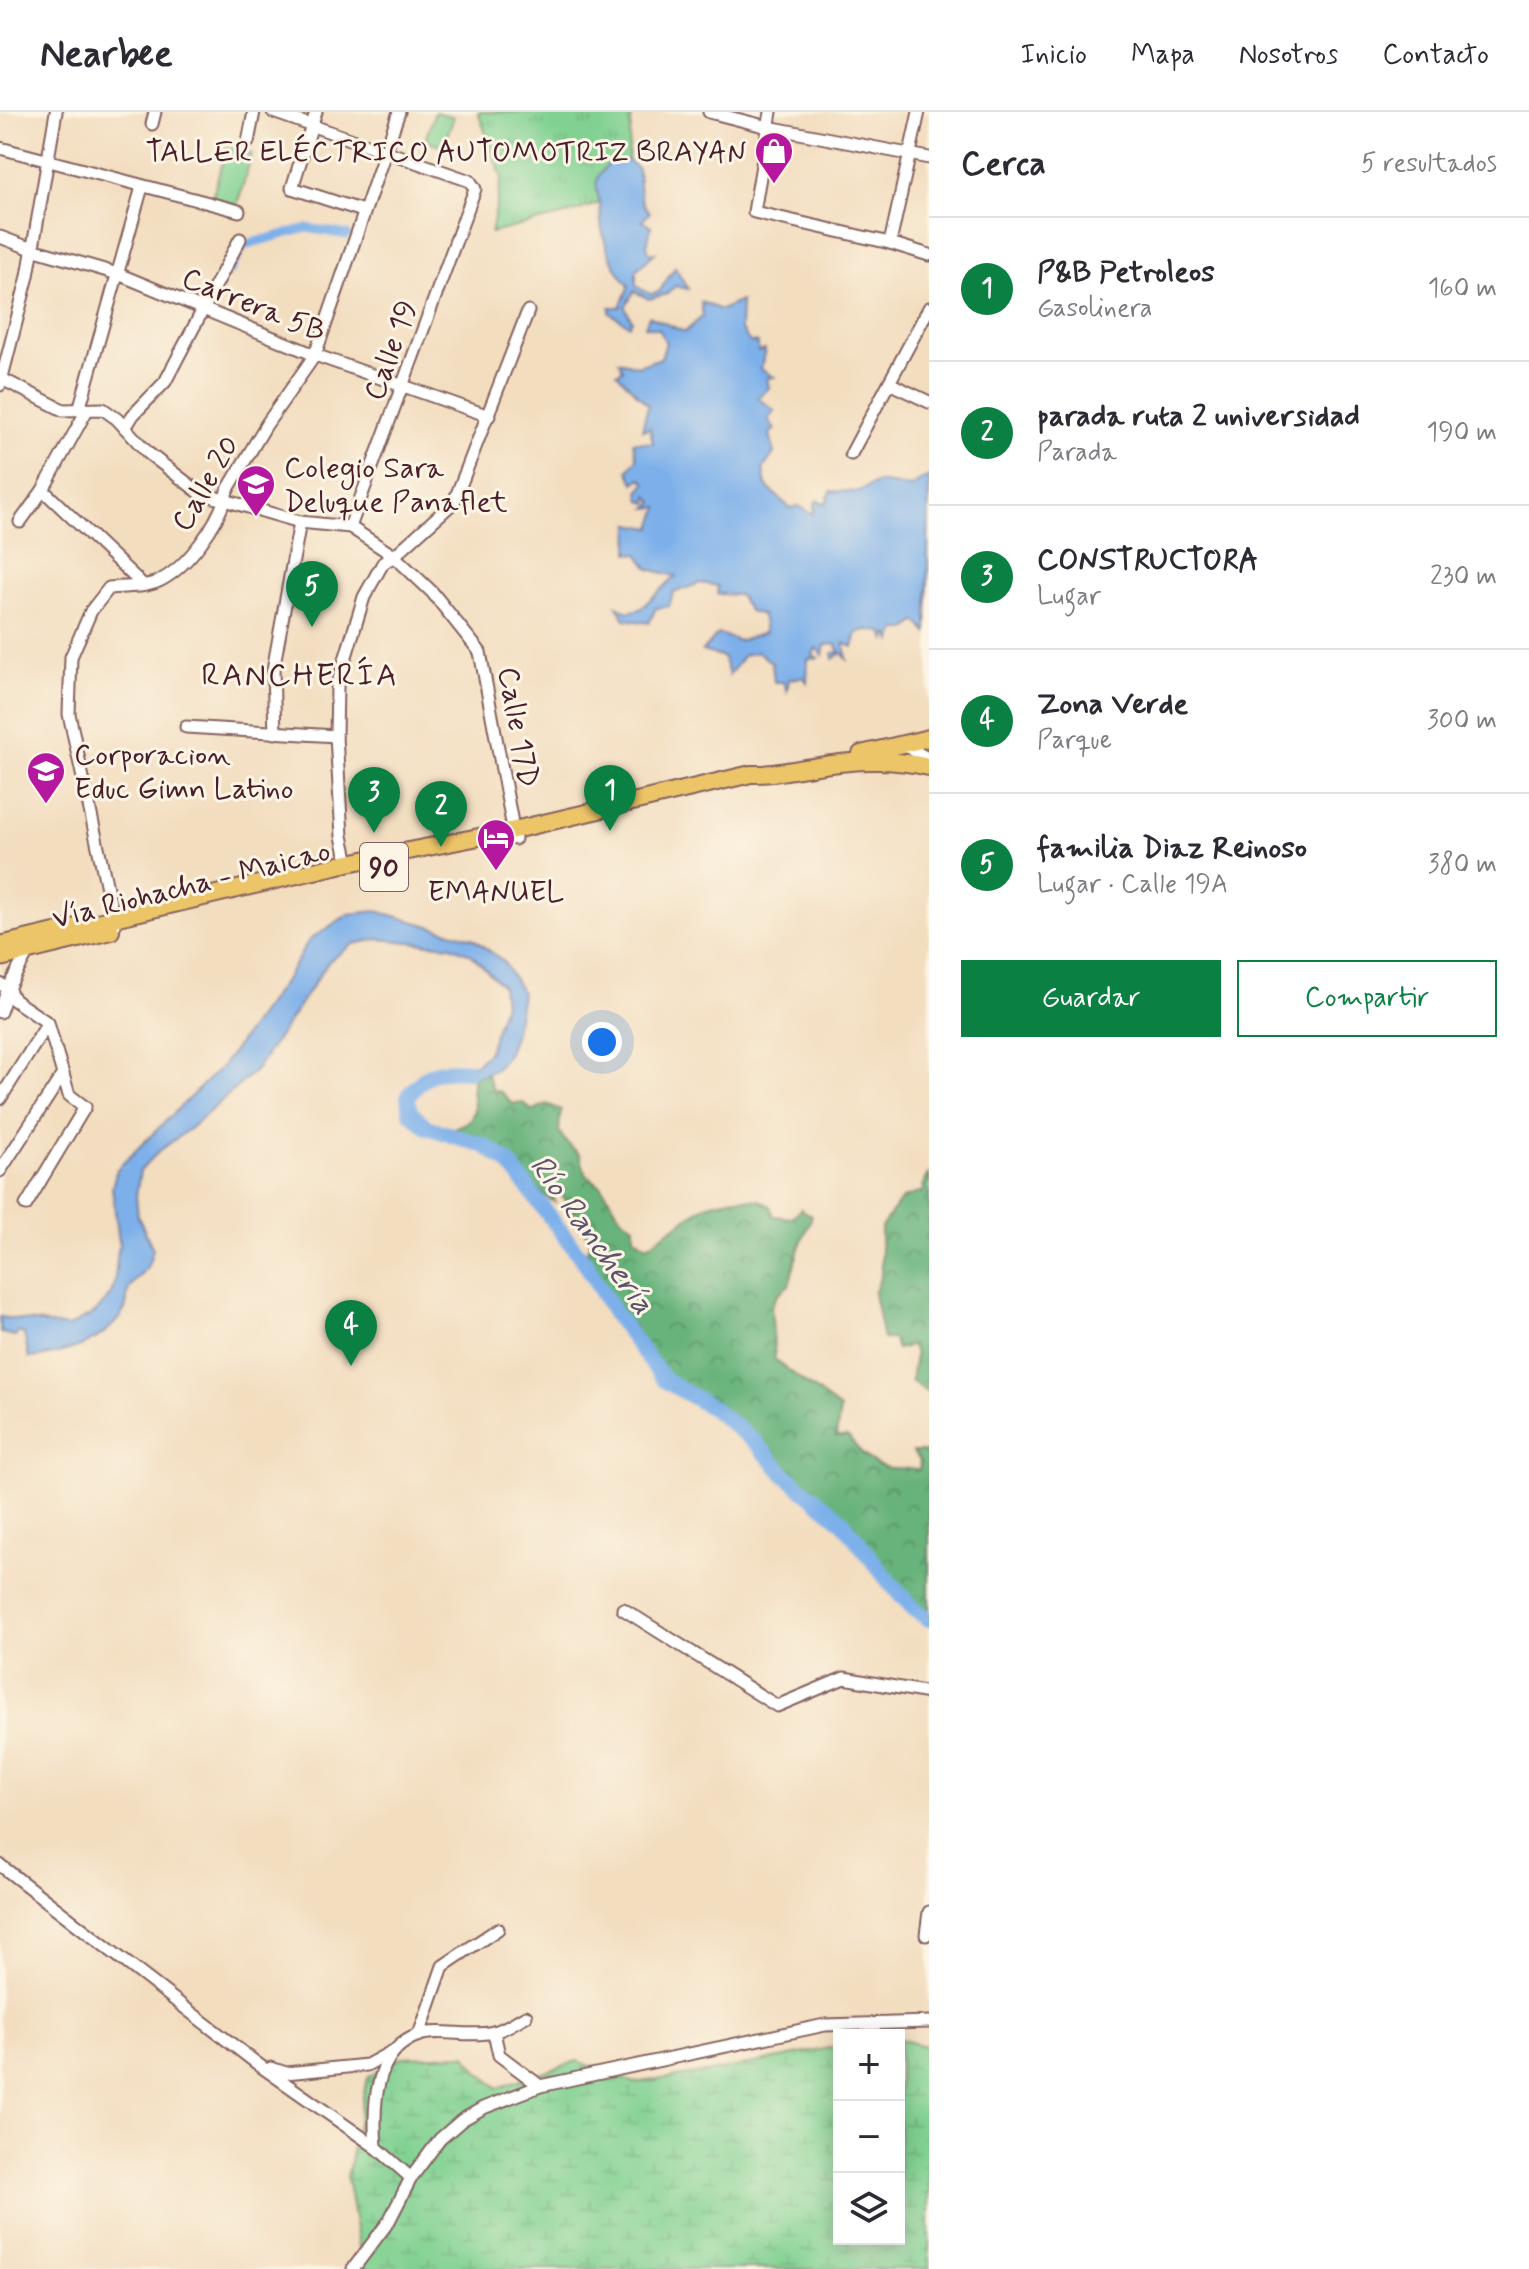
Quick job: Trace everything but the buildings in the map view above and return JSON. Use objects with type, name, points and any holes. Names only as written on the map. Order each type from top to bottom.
[{"type":"highway","name":"90","points":[[813,766],[928,739]]},
{"type":"highway","points":[[813,766],[848,761],[884,761],[929,767]]},
{"type":"highway","name":"Vía Riohacha - Maicao","points":[[0,945],[27,945],[352,874],[755,783],[767,775],[813,766]]},
{"type":"highway","name":"Vía Riohacha - Maicao","points":[[170,912],[348,863],[514,835]]},
{"type":"highway","name":"Vía Riohacha - Maicao","points":[[0,958],[27,945]]},
{"type":"street","points":[[56,112],[32,249],[1,381],[63,410],[103,409],[148,453],[200,493],[300,522],[350,527]]},
{"type":"street","points":[[248,142],[254,112]]},
{"type":"street","points":[[273,112],[384,151]]},
{"type":"street","points":[[316,112],[292,188],[363,211]]},
{"type":"street","name":"Calle 20","points":[[115,925],[69,714],[71,657],[91,611],[109,588],[159,582],[198,550],[225,501],[227,491],[266,425],[315,355],[399,112]]},
{"type":"street","points":[[709,112],[768,127],[929,158]]},
{"type":"street","points":[[771,112],[754,212],[929,255]]},
{"type":"street","points":[[890,243],[919,112]]},
{"type":"street","points":[[0,148],[239,211]]},
{"type":"street","name":"Calle 19","points":[[350,527],[475,189],[470,181],[384,151]]},
{"type":"street","points":[[20,522],[43,490],[83,410],[142,187]]},
{"type":"street","name":"Carrera 5B","points":[[0,237],[118,274],[315,355],[489,416]]},
{"type":"street","points":[[125,428],[133,415],[165,382],[240,239]]},
{"type":"street","points":[[851,454],[929,308]]},
{"type":"street","points":[[348,863],[342,836],[336,736],[337,686],[364,597],[383,563],[454,502],[528,311]]},
{"type":"street","points":[[889,383],[929,402]]},
{"type":"street","points":[[43,490],[142,584]]},
{"type":"street","points":[[275,733],[273,670],[300,522]]},
{"type":"street","name":"Calle 17D","points":[[350,527],[394,556],[432,592],[480,652],[514,835]]},
{"type":"street","points":[[186,727],[336,736]]},
{"type":"street","points":[[902,744],[929,759]]},
{"type":"street","points":[[0,1012],[4,986],[27,945]]},
{"type":"street","points":[[4,986],[14,1000],[48,1023],[69,1095],[85,1107],[26,1205]]},
{"type":"street","points":[[0,1099],[48,1023]]},
{"type":"street","points":[[0,1171],[63,1074]]},
{"type":"street","points":[[623,1609],[777,1706],[844,1678],[929,1693]]},
{"type":"street","points":[[0,1865],[259,2065],[376,2147],[411,2178]]},
{"type":"street","points":[[926,1935],[929,1912]]},
{"type":"street","points":[[419,2035],[443,1966],[498,1929]]},
{"type":"street","points":[[259,2065],[286,2073],[367,2065],[419,2035],[494,2032],[526,2016]]},
{"type":"street","points":[[353,2269],[389,2221],[411,2178],[440,2139],[462,2120],[483,2108],[540,2086],[825,2025],[927,2022]]},
{"type":"street","points":[[494,2032],[499,2055],[540,2086]]},
{"type":"street","points":[[376,2147],[373,2115],[378,2088],[391,2052]]},
{"type":"green space","points":[[435,112],[454,117],[443,147],[425,140]]},
{"type":"green space","points":[[478,112],[632,112],[628,160],[613,161],[597,192],[600,203],[491,233],[502,178]]},
{"type":"green space","points":[[227,147],[252,154],[237,205],[212,197]]},
{"type":"green space","points":[[487,1074],[493,1090],[501,1092],[513,1104],[522,1103],[532,1111],[547,1104],[561,1110],[559,1131],[580,1155],[586,1175],[602,1187],[621,1217],[634,1226],[634,1237],[647,1246],[706,1205],[735,1198],[759,1200],[770,1206],[774,1216],[791,1218],[801,1209],[812,1216],[789,1285],[778,1294],[771,1306],[775,1360],[840,1409],[836,1437],[848,1437],[873,1462],[889,1468],[919,1470],[920,1462],[913,1452],[929,1452],[929,1619],[916,1611],[890,1583],[842,1521],[784,1474],[756,1443],[715,1410],[664,1380],[614,1313],[586,1264],[591,1240],[564,1199],[552,1190],[555,1202],[545,1196],[503,1151],[446,1135],[447,1131],[470,1118],[474,1111],[474,1075]]},
{"type":"green space","points":[[929,1173],[929,1393],[911,1381],[915,1355],[912,1345],[897,1349],[893,1339],[883,1339],[874,1293],[881,1276],[881,1227],[902,1199],[923,1191]]},
{"type":"green space","points":[[905,2041],[929,2047],[929,2269],[363,2269],[347,2177],[367,2078],[401,2057],[466,2055],[479,2072],[498,2088],[577,2061],[634,2083],[711,2072],[833,2047],[833,2245],[905,2245]]},
{"type":"water","points":[[628,160],[638,169],[641,198],[650,212],[642,221],[651,226],[647,246],[650,254],[655,253],[636,270],[636,286],[650,294],[659,292],[675,267],[688,289],[675,286],[667,294],[649,299],[634,291],[625,307],[632,321],[629,325],[610,313],[610,307],[620,307],[629,286],[607,249],[596,187],[600,174],[608,165],[613,161]]},
{"type":"water","points":[[741,301],[740,329],[750,342],[758,343],[758,352],[765,350],[761,369],[774,377],[767,378],[769,388],[758,398],[775,411],[768,419],[775,430],[770,433],[774,453],[763,469],[766,486],[790,508],[799,506],[813,514],[816,501],[826,503],[831,491],[857,492],[878,482],[910,487],[929,476],[927,633],[917,621],[906,630],[897,630],[892,641],[889,634],[886,640],[883,632],[865,630],[857,633],[853,647],[844,643],[847,659],[842,653],[833,659],[833,653],[840,652],[836,644],[825,645],[823,655],[816,648],[813,655],[818,658],[808,659],[807,682],[803,677],[789,679],[787,691],[783,682],[774,682],[772,663],[758,652],[744,655],[729,675],[723,657],[702,651],[718,634],[739,641],[765,632],[762,615],[749,611],[739,595],[717,594],[718,586],[700,583],[673,593],[669,606],[656,608],[649,623],[625,619],[617,606],[628,612],[640,609],[676,576],[649,569],[638,554],[629,553],[630,524],[652,528],[659,507],[647,508],[654,502],[648,496],[648,503],[641,501],[639,492],[646,483],[641,478],[634,483],[628,470],[637,458],[633,442],[653,443],[650,428],[642,430],[648,405],[617,373],[623,370],[619,361],[638,366],[661,358],[666,343],[659,329],[645,326],[649,316],[685,332],[703,316],[701,302],[721,310]]},
{"type":"water","points":[[377,911],[472,938],[503,961],[522,993],[516,1028],[505,1057],[496,1068],[484,1074],[468,1075],[447,1070],[475,1064],[488,1053],[504,1004],[502,986],[471,954],[451,946],[379,939],[353,944],[329,961],[256,1070],[193,1126],[158,1152],[140,1171],[136,1196],[138,1217],[153,1249],[147,1267],[127,1293],[126,1307],[117,1321],[84,1345],[29,1358],[24,1334],[1,1333],[0,1317],[68,1327],[95,1313],[111,1294],[114,1285],[119,1242],[112,1187],[117,1169],[223,1065],[288,976],[309,940],[349,914]]},
{"type":"waterway","points":[[229,272],[244,245],[307,228],[347,235]]},
{"type":"waterway","name":"Río Ranchería","points":[[469,1071],[449,1070],[427,1076],[408,1097],[410,1112],[427,1127],[485,1146],[508,1162],[586,1264],[614,1313],[664,1380],[712,1408],[756,1443],[784,1474],[842,1521],[890,1583],[916,1611],[929,1619]]},
{"type":"place","name":"TALLER ELÉCTRICO AUTOMOTRIZ BRAYAN","points":[[774,185]]},
{"type":"place","name":"Colegio Sara Deluque Panaflet","points":[[256,518]]},
{"type":"place","name":"familia Diaz Reinoso","points":[[312,627]]},
{"type":"place","name":"Corporacion Educ Gimn Latino","points":[[46,805]]},
{"type":"place","name":"P&B Petroleos","points":[[610,831]]},
{"type":"place","name":"CONSTRUCTORA","points":[[374,833]]},
{"type":"place","name":"parada ruta 2 universidad","points":[[441,847]]},
{"type":"place","name":"EMANUEL","points":[[496,872]]},
{"type":"place","name":"Zona Verde","points":[[351,1366]]},
{"type":"district","name":"RANCHERÍA","points":[[300,674]]}]
